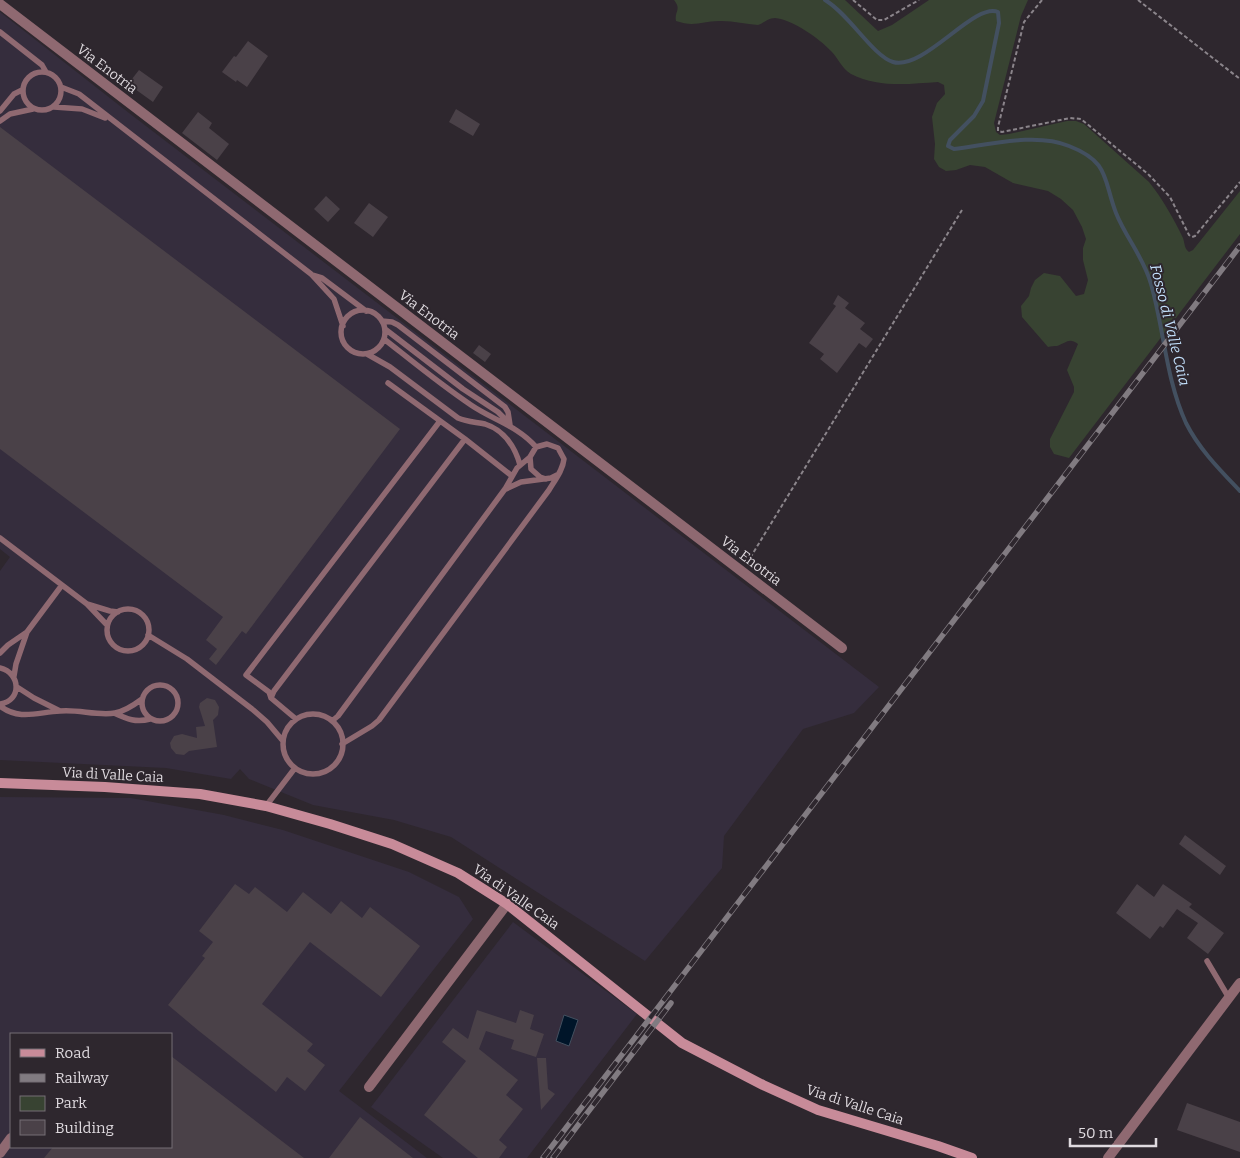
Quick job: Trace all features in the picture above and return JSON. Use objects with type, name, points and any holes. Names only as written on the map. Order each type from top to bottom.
[{"type":"street","name":"Via Enotria","points":[[0,4],[842,648]]},
{"type":"street","name":"Via di Valle Caia","points":[[0,784],[105,787],[200,794],[266,806],[392,844],[458,874],[507,904],[682,1043],[818,1110],[972,1158]]},
{"type":"street","points":[[369,1087],[507,904]]},
{"type":"street","points":[[1108,1158],[1240,982]]},
{"type":"street","points":[[0,1153],[10,1139]]},
{"type":"lane","points":[[0,32],[42,65],[46,72]]},
{"type":"lane","points":[[32,109],[25,101],[22,90],[23,85],[30,76],[40,72],[46,72],[55,77],[61,87],[60,98],[54,107]]},
{"type":"lane","points":[[61,87],[79,94],[311,274],[334,299],[343,326],[343,339],[349,349],[360,354],[367,354],[378,349],[384,339],[385,329],[378,316],[366,311],[322,278],[311,274]]},
{"type":"lane","points":[[0,111],[14,94],[22,90]]},
{"type":"lane","points":[[0,121],[10,114],[32,109],[43,111],[54,107],[82,109],[114,123]]},
{"type":"lane","points":[[343,326],[345,321],[354,313],[366,311]]},
{"type":"lane","points":[[382,321],[398,325],[505,407],[508,412],[510,425]]},
{"type":"lane","points":[[385,329],[463,389],[498,412],[510,425]]},
{"type":"lane","points":[[384,339],[471,405],[510,425],[536,447]]},
{"type":"lane","points":[[367,354],[390,367],[458,418],[487,425],[495,429],[512,445],[520,465]]},
{"type":"lane","points":[[388,382],[512,476]]},
{"type":"lane","points":[[296,719],[272,698],[269,692],[246,675],[440,420]]},
{"type":"lane","points":[[272,698],[274,691],[465,439]]},
{"type":"lane","points":[[332,721],[338,716],[505,489],[520,465],[530,458],[536,447],[547,444],[553,445],[562,453],[564,465],[549,490],[379,720],[342,744]]},
{"type":"lane","points":[[530,458],[531,469],[540,477],[546,478]]},
{"type":"lane","points":[[505,489],[521,482],[556,476]]},
{"type":"lane","points":[[0,538],[87,604],[107,626]]},
{"type":"lane","points":[[0,705],[9,702],[13,698],[17,687],[14,676],[16,664],[27,632],[62,585]]},
{"type":"lane","points":[[87,604],[110,612],[129,609],[140,614],[147,623],[148,635],[142,645],[132,651],[115,647],[108,637],[107,626],[109,620],[118,612]]},
{"type":"lane","points":[[0,653],[27,632]]},
{"type":"lane","points":[[148,635],[187,659],[252,709],[267,722],[283,741]]},
{"type":"lane","points":[[0,668],[14,676]]},
{"type":"lane","points":[[0,705],[7,711],[33,716],[60,711],[114,713],[127,709],[142,699],[148,689],[158,685],[169,687],[177,696],[178,707],[172,717],[161,721],[150,719],[141,721],[130,720],[114,713]]},
{"type":"lane","points":[[17,687],[60,711]]},
{"type":"lane","points":[[142,699],[143,710],[150,719]]},
{"type":"lane","points":[[312,714],[326,717],[332,721],[340,733],[342,744],[337,760],[327,770],[313,774],[295,768],[285,755],[283,741],[288,727],[296,719],[312,714]]},
{"type":"lane","points":[[266,806],[295,768]]},
{"type":"lane","points":[[1207,961],[1229,998]]},
{"type":"path","points":[[853,0],[877,20],[884,20],[919,0]]},
{"type":"path","points":[[1042,0],[1024,22],[998,130],[1002,132],[1070,118],[1081,119],[1148,174],[1170,197],[1189,236],[1192,237],[1195,236],[1240,182]]},
{"type":"path","points":[[1138,0],[1240,80]]},
{"type":"path","points":[[742,572],[962,210]]},
{"type":"shaded area","points":[[0,12],[129,113],[879,687],[854,713],[803,729],[724,836],[722,868],[645,961],[451,837],[394,820],[313,805],[249,779],[240,769],[231,779],[166,768],[0,760],[0,571],[10,557],[0,549]]},
{"type":"shaded area","points":[[0,797],[131,798],[224,815],[283,830],[409,872],[459,897],[473,919],[339,1091],[427,1158],[0,1158]]},
{"type":"shaded area","points":[[513,922],[637,1014],[527,1158],[443,1158],[371,1107]]},
{"type":"green space","points":[[674,0],[845,0],[878,31],[892,25],[929,0],[1028,0],[1021,16],[994,123],[996,132],[1000,135],[1009,134],[1067,121],[1076,121],[1084,124],[1149,182],[1172,216],[1189,252],[1193,250],[1240,191],[1240,234],[1069,458],[1054,454],[1050,447],[1050,439],[1074,392],[1074,387],[1067,370],[1078,344],[1068,341],[1057,346],[1048,347],[1022,317],[1021,306],[1029,296],[1035,280],[1044,273],[1060,276],[1076,296],[1084,294],[1088,280],[1083,260],[1083,248],[1086,239],[1073,210],[1048,191],[1013,183],[985,167],[970,165],[946,171],[939,167],[934,159],[935,144],[932,117],[937,103],[945,94],[944,85],[938,82],[883,83],[851,74],[820,41],[782,19],[773,18],[758,25],[726,21],[689,24],[676,21],[678,8]]},
{"type":"water","points":[[564,1015],[578,1020],[569,1046],[556,1041]]},
{"type":"building","points":[[248,41],[268,56],[247,87],[222,72]]},
{"type":"building","points":[[139,70],[163,87],[153,102],[128,84]]},
{"type":"building","points":[[456,109],[480,124],[473,136],[449,122]]},
{"type":"building","points":[[198,112],[212,123],[209,128],[229,144],[217,160],[182,133]]},
{"type":"building","points":[[0,127],[400,429],[246,634],[242,631],[216,665],[209,659],[217,649],[206,640],[223,617],[0,449]]},
{"type":"building","points":[[326,196],[340,209],[328,222],[314,209]]},
{"type":"building","points":[[369,203],[388,217],[373,237],[354,223]]},
{"type":"building","points":[[838,295],[849,303],[845,308],[865,323],[860,329],[873,339],[866,348],[859,343],[837,373],[820,359],[824,354],[809,343],[836,306],[833,304]]},
{"type":"building","points":[[479,345],[491,354],[485,362],[473,353]]},
{"type":"building","points":[[207,698],[215,700],[219,707],[218,715],[213,720],[217,747],[189,751],[184,755],[176,754],[171,748],[170,743],[174,736],[182,734],[197,738],[196,727],[205,726],[199,707],[200,703]]},
{"type":"building","points":[[1185,835],[1226,866],[1220,875],[1179,844]]},
{"type":"building","points":[[235,884],[249,894],[255,887],[287,912],[303,892],[331,914],[341,901],[362,918],[370,907],[420,946],[381,997],[310,942],[262,1004],[313,1044],[307,1051],[325,1065],[305,1091],[287,1077],[276,1092],[168,1005],[205,958],[202,956],[213,942],[199,931]]},
{"type":"building","points":[[1137,884],[1154,897],[1163,884],[1192,904],[1189,907],[1224,933],[1208,954],[1187,938],[1198,923],[1177,909],[1163,928],[1160,926],[1150,939],[1116,913]]},
{"type":"building","points":[[477,1010],[516,1023],[520,1010],[534,1015],[530,1029],[544,1034],[536,1057],[511,1049],[514,1040],[486,1031],[479,1049],[518,1080],[506,1095],[523,1109],[499,1140],[507,1147],[499,1158],[478,1158],[424,1115],[466,1061],[442,1042],[453,1028],[468,1039]]},
{"type":"building","points":[[172,1057],[304,1158],[44,1158],[52,1148],[172,1148]]},
{"type":"building","points":[[537,1058],[546,1058],[548,1089],[555,1094],[541,1110]]},
{"type":"building","points":[[1187,1103],[1240,1122],[1240,1152],[1177,1130]]},
{"type":"building","points":[[360,1117],[413,1158],[329,1158]]},
{"type":"waterway","name":"Fosso di Valle Caia","points":[[825,0],[834,6],[877,52],[893,62],[905,62],[919,57],[976,17],[988,12],[998,12],[999,23],[983,101],[974,116],[950,140],[948,146],[954,149],[1012,141],[1042,140],[1069,146],[1092,158],[1098,165],[1103,173],[1120,222],[1148,275],[1179,407],[1191,433],[1240,491]]},
{"type":"railway","points":[[543,1158],[1240,246]]},
{"type":"railway","points":[[553,1158],[671,1003]]}]
